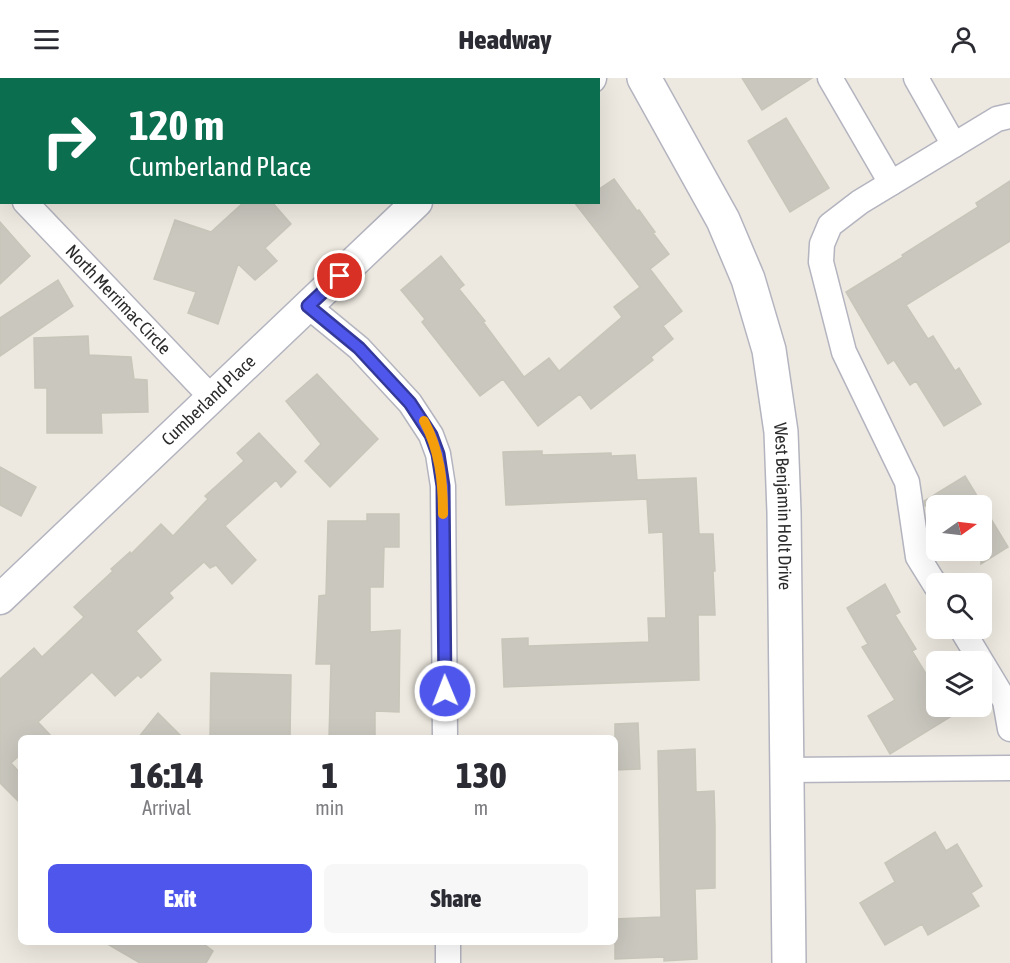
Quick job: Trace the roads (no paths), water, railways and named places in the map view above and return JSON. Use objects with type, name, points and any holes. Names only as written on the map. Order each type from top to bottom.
[{"type":"main road","name":"West Benjamin Holt Drive","points":[[644,78],[723,220],[748,279],[769,350],[781,432],[784,512],[789,963]]},
{"type":"street","points":[[830,78],[891,183]]},
{"type":"street","points":[[916,78],[954,145]]},
{"type":"street","points":[[928,573],[918,557],[907,482],[844,352],[821,262],[822,244],[830,225],[860,202],[997,119],[1010,116]]},
{"type":"street","name":"North Merrimac Circle","points":[[27,204],[212,398]]},
{"type":"street","name":"Cumberland Place","points":[[0,599],[415,204]]},
{"type":"street","points":[[308,306],[359,348],[410,403],[424,421],[438,454],[443,486],[445,735]]},
{"type":"street","points":[[968,639],[1005,701],[1010,729]]},
{"type":"street","points":[[786,770],[1010,768]]},
{"type":"street","points":[[448,945],[448,963]]}]
